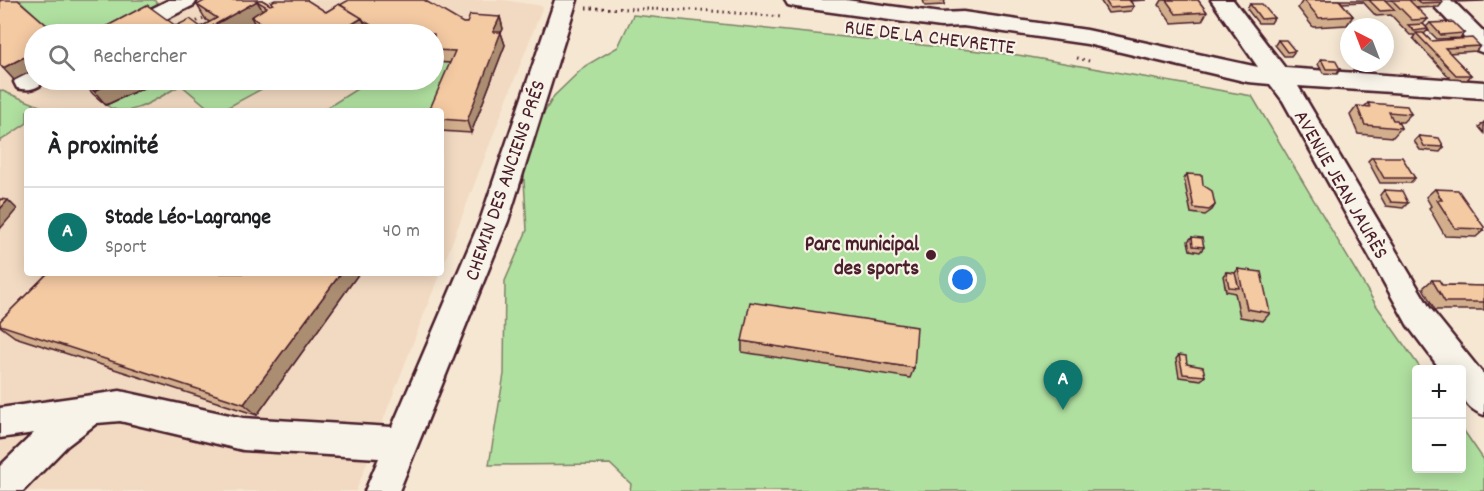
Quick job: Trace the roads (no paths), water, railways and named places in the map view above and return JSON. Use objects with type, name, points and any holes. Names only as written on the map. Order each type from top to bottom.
[{"type":"street","points":[[139,24],[186,0]]},
{"type":"street","name":"AVENUE JEAN JAURÈS","points":[[1222,0],[1280,77],[1419,317],[1457,365]]},
{"type":"street","points":[[1439,0],[1484,45]]},
{"type":"street","name":"CHEMIN DES ANCIENS PRÉS","points":[[382,491],[494,221],[565,3]]},
{"type":"street","name":"RUE DE LA CHEVRETTE","points":[[793,9],[885,6],[942,20],[960,9],[1248,74],[1484,90]]},
{"type":"street","name":"AVENUE JEAN JAURÈS","points":[[1466,377],[1484,400]]},
{"type":"street","points":[[0,423],[120,406],[243,434],[402,443]]},
{"type":"street","points":[[0,489],[55,435],[90,409]]},
{"type":"place","name":"Parc municipal des sports","points":[[931,255]]},
{"type":"place","name":"Stade Léo-Lagrange","points":[[1063,410]]}]
